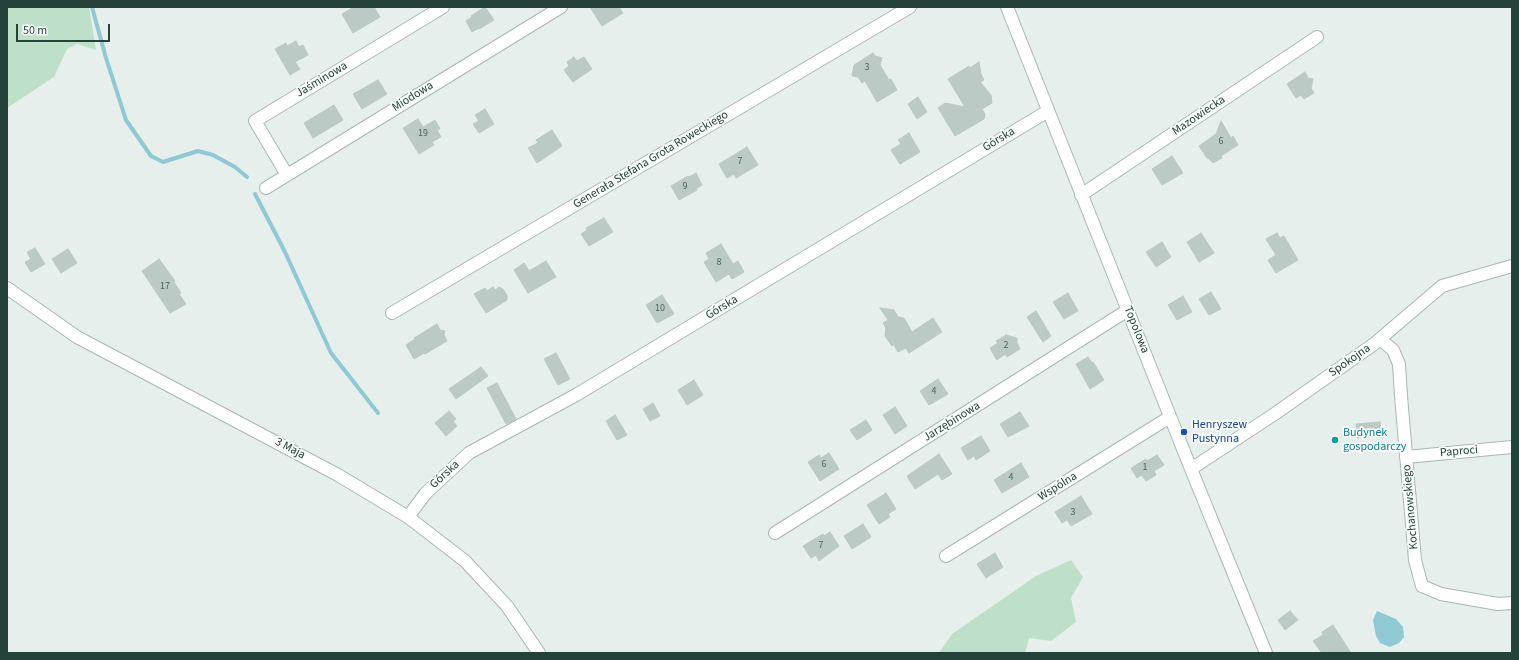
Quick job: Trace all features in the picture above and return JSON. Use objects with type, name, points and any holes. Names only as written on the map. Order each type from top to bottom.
[{"type":"street","name":"Jaśminowa","points":[[287,175],[255,121],[443,7]]},
{"type":"street","name":"Miodowa","points":[[266,188],[561,7]]},
{"type":"street","name":"Generała Stefana Grota Roweckiego","points":[[392,313],[910,7]]},
{"type":"street","name":"Topolowa","points":[[1007,7],[1170,417],[1266,653]]},
{"type":"street","name":"Mazowiecka","points":[[1081,195],[1317,37]]},
{"type":"street","name":"Górska","points":[[408,517],[425,494],[469,453],[576,395],[1048,111]]},
{"type":"street","name":"Spokojna","points":[[1191,469],[1276,413],[1380,339],[1442,286],[1512,266]]},
{"type":"street","name":"3 Maja","points":[[7,288],[77,337],[338,475],[408,517],[465,561],[507,606],[539,653]]},
{"type":"street","name":"Jarzębinowa","points":[[775,534],[1128,310]]},
{"type":"street","name":"Kochanowskiego","points":[[1380,339],[1393,350],[1399,364],[1415,560],[1422,586],[1441,594],[1498,604],[1512,603]]},
{"type":"street","name":"Wspólna","points":[[946,556],[1170,417]]},
{"type":"street","name":"Paproci","points":[[1406,458],[1512,447]]},
{"type":"green space","points":[[7,7],[89,7],[96,50],[77,44],[67,49],[54,77],[7,108]]},
{"type":"green space","points":[[1071,560],[1083,577],[1071,598],[1076,622],[1051,641],[1029,638],[1025,653],[939,653],[952,634],[1036,576]]},
{"type":"water","points":[[1377,611],[1396,619],[1403,627],[1404,637],[1399,643],[1390,647],[1380,643],[1376,636],[1373,620]]},
{"type":"building","points":[[354,7],[374,7],[380,17],[353,33],[342,14]]},
{"type":"building","points":[[485,7],[494,20],[472,32],[466,21]]},
{"type":"building","points":[[590,7],[619,7],[623,13],[602,26]]},
{"type":"building","points":[[296,41],[299,47],[303,45],[308,55],[295,62],[300,69],[290,75],[275,49],[286,43],[287,46]]},
{"type":"building","points":[[873,53],[875,56],[882,58],[880,65],[889,80],[891,79],[897,90],[877,102],[865,81],[862,83],[858,77],[852,76],[854,65]]},
{"type":"building","points":[[574,57],[577,61],[584,57],[592,69],[573,82],[564,70],[569,66],[567,62]]},
{"type":"building","points":[[979,62],[981,74],[984,80],[980,82],[991,95],[992,103],[982,109],[985,114],[984,119],[955,136],[938,108],[945,103],[965,107],[948,79],[969,66],[970,68]]},
{"type":"building","points":[[1305,72],[1308,78],[1313,79],[1311,88],[1314,93],[1304,99],[1301,95],[1296,98],[1287,84]]},
{"type":"building","points":[[378,80],[387,94],[362,109],[353,94]]},
{"type":"building","points":[[918,97],[927,112],[917,119],[908,104]]},
{"type":"building","points":[[334,105],[343,120],[313,138],[304,123]]},
{"type":"building","points":[[485,109],[494,124],[479,133],[473,124],[479,121],[475,115]]},
{"type":"building","points":[[418,119],[423,127],[435,120],[440,129],[437,130],[441,137],[432,142],[434,145],[419,154],[403,128]]},
{"type":"building","points":[[1221,121],[1231,138],[1233,136],[1238,145],[1221,156],[1222,158],[1213,163],[1207,158],[1199,146],[1216,134]]},
{"type":"building","points":[[552,130],[562,146],[537,163],[528,148],[538,143],[536,140]]},
{"type":"building","points":[[909,133],[920,152],[900,164],[891,150],[901,144],[898,140]]},
{"type":"building","points":[[747,147],[758,165],[736,178],[734,174],[727,178],[719,164]]},
{"type":"building","points":[[1172,156],[1183,173],[1162,185],[1152,169]]},
{"type":"building","points":[[696,173],[702,185],[696,189],[697,190],[679,200],[671,186]]},
{"type":"building","points":[[604,218],[613,232],[589,246],[581,234],[587,230],[586,228]]},
{"type":"building","points":[[1201,233],[1214,253],[1199,262],[1187,242]]},
{"type":"building","points":[[1277,233],[1280,238],[1284,236],[1298,260],[1276,273],[1268,260],[1276,255],[1266,239]]},
{"type":"building","points":[[1162,242],[1171,257],[1156,267],[1146,252]]},
{"type":"building","points":[[721,244],[733,264],[738,261],[744,272],[732,279],[729,274],[716,282],[704,262],[709,259],[706,253]]},
{"type":"building","points":[[35,248],[45,264],[31,272],[25,262],[31,259],[27,252]]},
{"type":"building","points":[[68,249],[77,263],[61,273],[52,259]]},
{"type":"building","points":[[159,259],[175,281],[174,282],[181,293],[179,294],[186,304],[170,313],[142,271]]},
{"type":"building","points":[[546,261],[556,277],[528,293],[514,270],[524,263],[529,271]]},
{"type":"building","points":[[493,287],[495,290],[499,287],[503,289],[507,295],[507,300],[486,313],[474,294],[485,288],[487,291]]},
{"type":"building","points":[[1211,292],[1221,309],[1209,315],[1199,299]]},
{"type":"building","points":[[1068,293],[1078,311],[1064,319],[1053,302]]},
{"type":"building","points":[[662,295],[674,314],[657,323],[646,305]]},
{"type":"building","points":[[1183,296],[1192,312],[1177,320],[1168,305]]},
{"type":"building","points":[[880,308],[894,310],[898,317],[904,318],[912,332],[933,318],[942,332],[909,353],[906,348],[898,352],[894,345],[892,346],[885,336],[886,328],[883,323],[888,320]]},
{"type":"building","points":[[1036,311],[1051,336],[1043,342],[1027,317]]},
{"type":"building","points":[[437,324],[440,330],[445,331],[444,335],[447,341],[414,359],[406,345],[415,339],[414,338]]},
{"type":"building","points":[[1006,335],[1017,338],[1017,343],[1020,349],[1007,357],[1005,354],[997,360],[990,348],[998,343],[996,341]]},
{"type":"building","points":[[556,353],[570,379],[558,385],[544,359]]},
{"type":"building","points":[[1088,357],[1092,363],[1093,362],[1104,380],[1090,389],[1076,364]]},
{"type":"building","points":[[481,367],[488,376],[456,399],[449,389]]},
{"type":"building","points":[[938,379],[948,394],[929,405],[920,391]]},
{"type":"building","points":[[694,380],[703,395],[687,405],[678,390]]},
{"type":"building","points":[[497,383],[516,419],[506,424],[487,388]]},
{"type":"building","points":[[653,403],[660,416],[650,421],[643,409]]},
{"type":"building","points":[[895,407],[907,426],[895,434],[883,415]]},
{"type":"building","points":[[449,411],[456,419],[453,421],[457,426],[446,436],[435,423]]},
{"type":"building","points":[[1020,412],[1029,426],[1008,437],[1000,424]]},
{"type":"building","points":[[615,415],[627,435],[617,440],[606,421]]},
{"type":"building","points":[[866,420],[872,430],[857,440],[850,430]]},
{"type":"building","points":[[1380,422],[1381,436],[1357,438],[1356,424]]},
{"type":"building","points":[[981,436],[990,451],[976,460],[974,456],[968,460],[961,448]]},
{"type":"building","points":[[829,453],[839,469],[820,481],[808,462],[819,455],[821,458]]},
{"type":"building","points":[[939,454],[952,474],[942,480],[938,474],[915,489],[907,476]]},
{"type":"building","points":[[1157,455],[1164,465],[1154,471],[1156,475],[1146,481],[1142,475],[1137,478],[1131,468],[1146,459],[1147,461]]},
{"type":"building","points":[[1021,463],[1029,477],[1002,493],[994,480]]},
{"type":"building","points":[[886,493],[896,509],[888,514],[890,517],[879,524],[867,505]]},
{"type":"building","points":[[1081,496],[1092,514],[1071,526],[1067,520],[1062,523],[1055,512]]},
{"type":"building","points":[[863,524],[871,537],[852,549],[844,536]]},
{"type":"building","points":[[830,532],[839,546],[819,561],[816,555],[811,558],[803,546],[823,534],[824,536]]},
{"type":"building","points":[[995,553],[1003,567],[986,578],[977,564]]},
{"type":"building","points":[[1290,611],[1298,620],[1285,630],[1278,620]]},
{"type":"building","points":[[1333,625],[1351,653],[1322,653],[1313,641],[1323,635],[1322,632]]},
{"type":"waterway","points":[[92,7],[106,58],[126,120],[151,156],[163,162],[198,151],[213,155],[235,167],[247,177]]},
{"type":"waterway","points":[[255,194],[285,252],[331,353],[378,413]]},
{"type":"place","name":"Henryszew Pustynna","points":[[1184,432]]},
{"type":"place","name":"Budynek gospodarczy","points":[[1335,440]]}]
